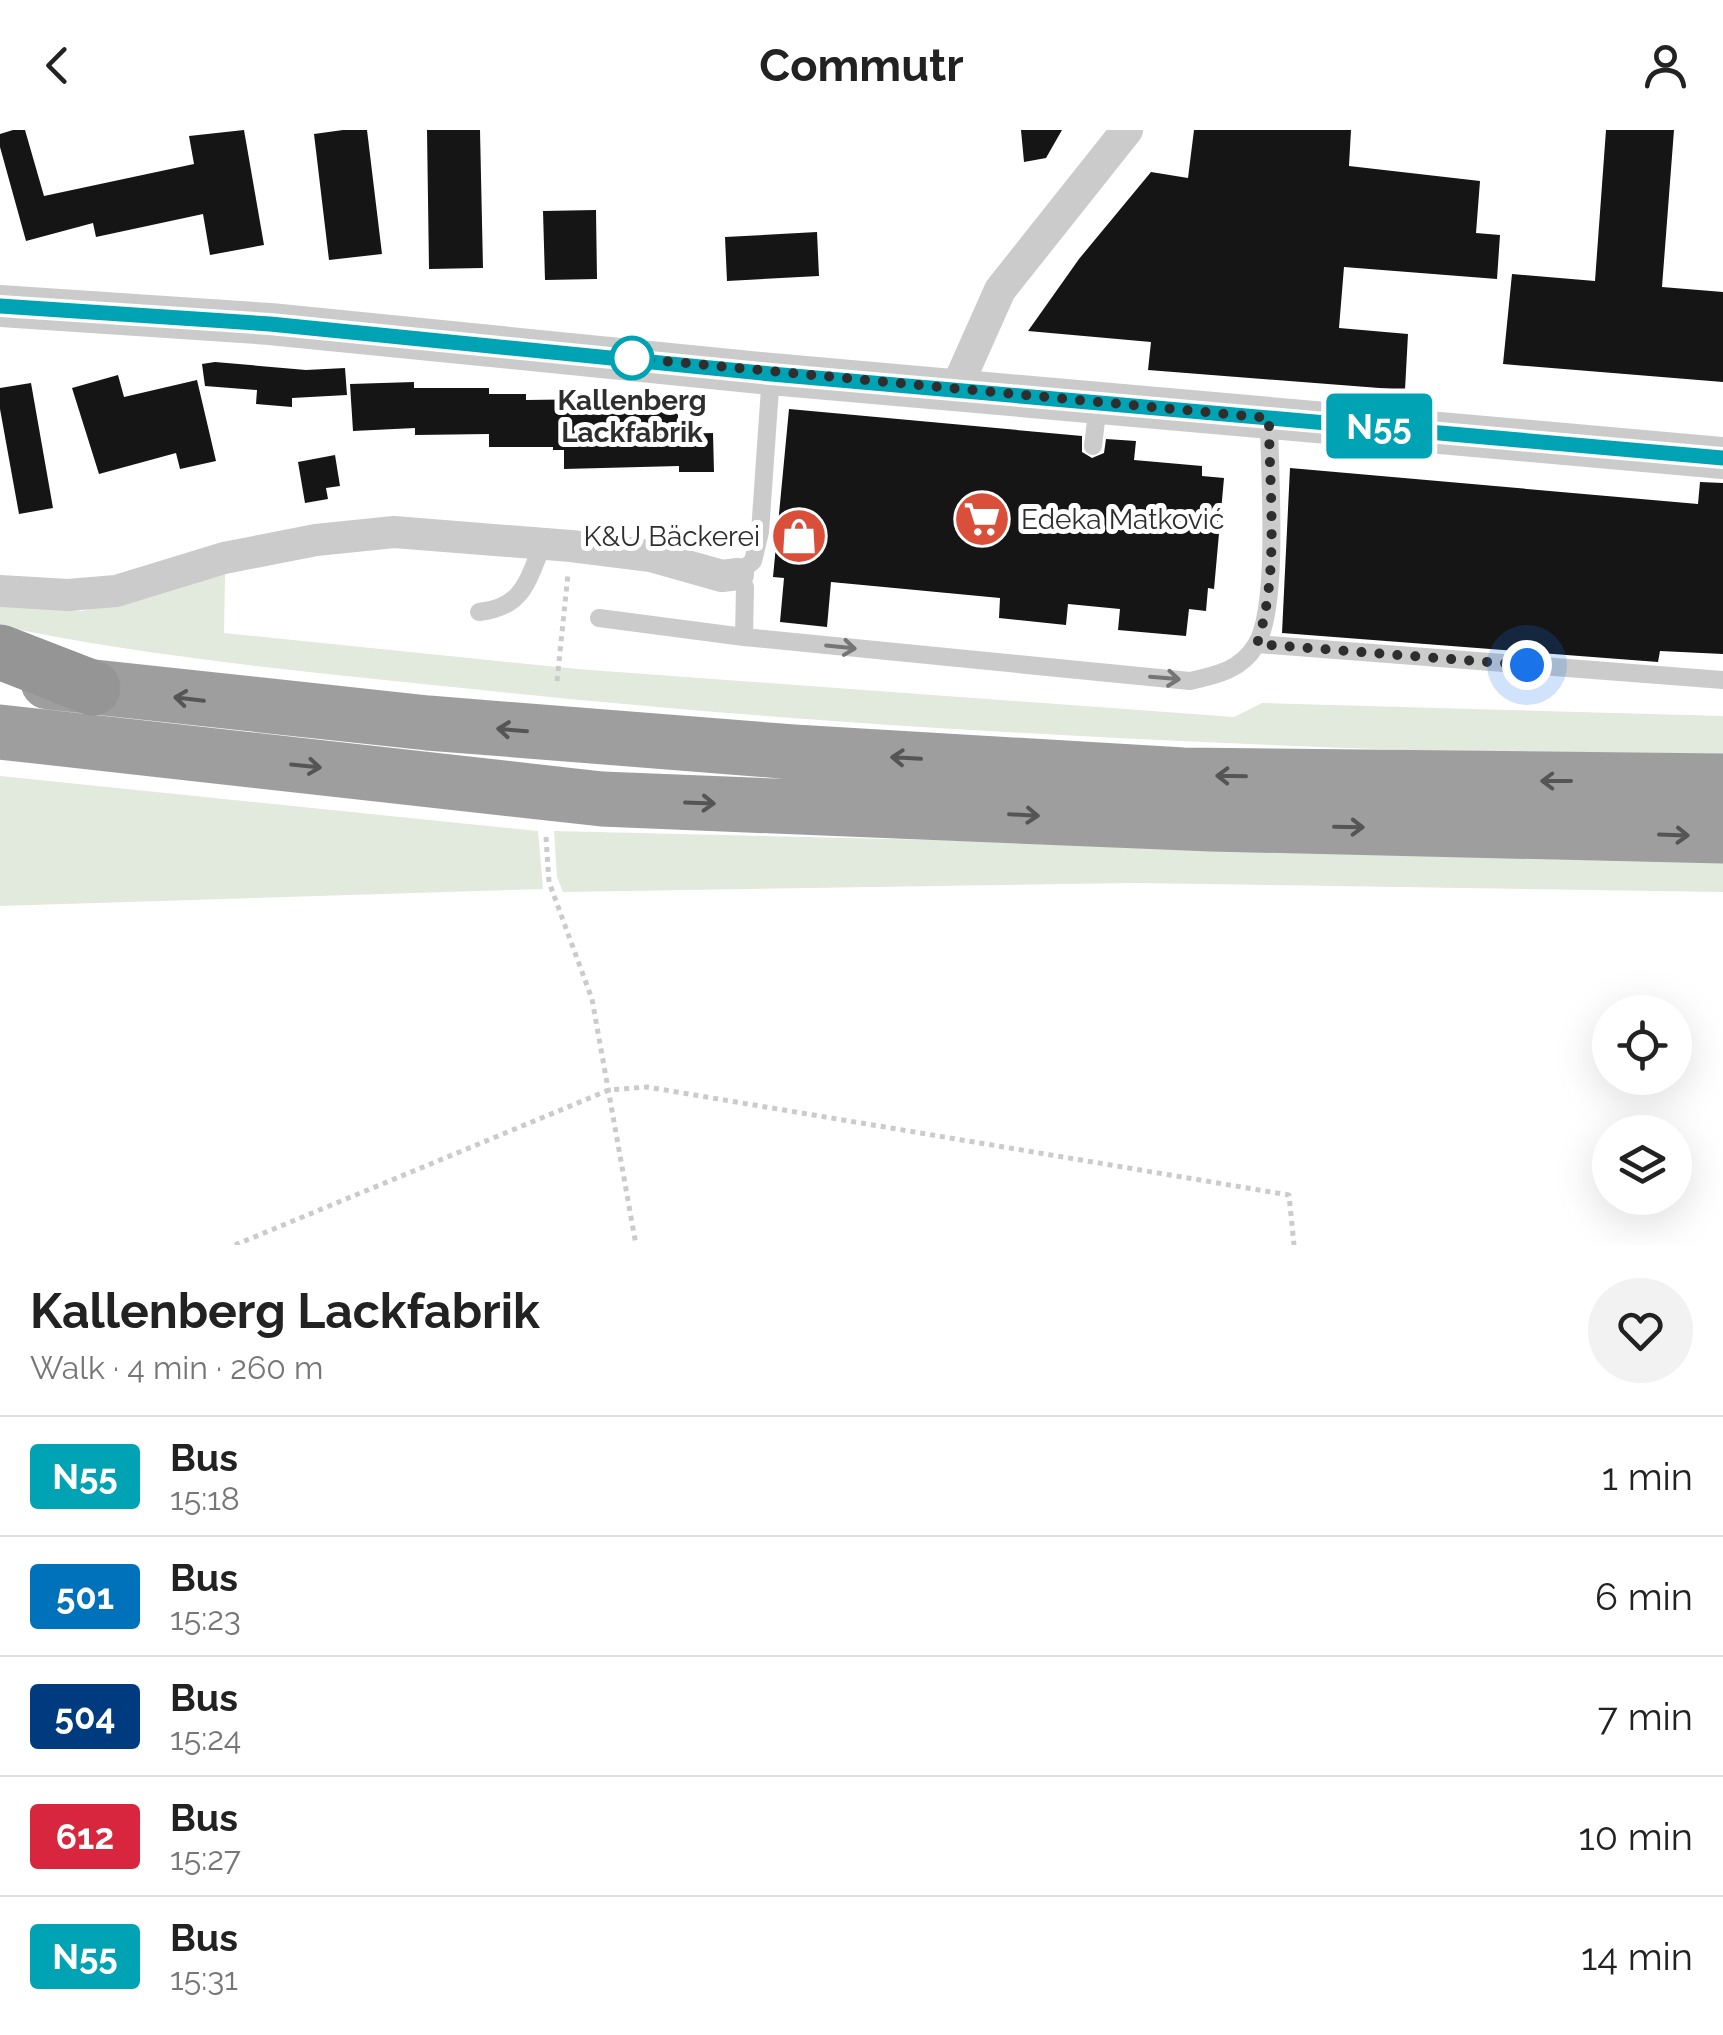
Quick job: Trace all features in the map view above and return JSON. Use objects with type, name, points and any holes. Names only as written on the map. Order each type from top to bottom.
[{"type":"highway","points":[[0,652],[93,688]]},
{"type":"highway","points":[[0,676],[531,732],[1164,774],[1723,781]]},
{"type":"highway","points":[[0,732],[602,799],[1212,824],[1723,836]]},
{"type":"street","points":[[955,390],[1000,290],[1127,130]]},
{"type":"street","points":[[0,306],[270,324],[771,374],[1723,458]]},
{"type":"street","points":[[0,590],[68,595],[116,591],[224,558],[316,540],[394,532],[651,556],[722,576],[738,574]]},
{"type":"lane","points":[[744,637],[745,587],[738,574],[753,561],[760,532],[771,374]]},
{"type":"lane","points":[[1093,446],[1098,403]]},
{"type":"lane","points":[[599,618],[744,637],[1190,681],[1227,674],[1257,644],[1265,620],[1269,577],[1269,418]]},
{"type":"lane","points":[[479,612],[502,610],[520,595],[557,545]]},
{"type":"lane","points":[[1257,644],[1723,680]]},
{"type":"path","points":[[557,545],[557,681]]},
{"type":"path","points":[[546,838],[549,882],[592,999],[636,1245]]},
{"type":"path","points":[[236,1245],[610,1090],[647,1087],[1289,1194],[1294,1245]]},
{"type":"shaded area","points":[[225,574],[224,633],[577,669],[1234,717],[1262,703],[1723,716],[1723,759],[1257,744],[792,718],[240,664],[0,626],[0,603],[82,611]]},
{"type":"shaded area","points":[[0,776],[538,831],[543,889],[0,906]]},
{"type":"shaded area","points":[[554,831],[1723,859],[1723,892],[1133,883],[563,892],[557,877]]},
{"type":"building","points":[[25,130],[44,196],[194,164],[189,136],[244,130],[264,245],[210,255],[203,214],[96,237],[93,223],[26,241],[0,147],[0,134]]},
{"type":"building","points":[[367,130],[382,254],[329,260],[314,134]]},
{"type":"building","points":[[427,130],[480,130],[483,268],[429,269]]},
{"type":"building","points":[[1021,130],[1062,130],[1046,158],[1024,162]]},
{"type":"building","points":[[1194,130],[1351,130],[1349,166],[1480,181],[1476,233],[1500,235],[1497,279],[1344,267],[1339,328],[1408,334],[1405,390],[1148,370],[1151,342],[1028,331],[1079,259],[1151,172],[1188,178]]},
{"type":"building","points":[[1606,130],[1674,130],[1662,287],[1723,292],[1723,382],[1503,364],[1512,274],[1595,281]]},
{"type":"building","points":[[596,210],[597,279],[545,280],[543,211]]},
{"type":"building","points":[[817,232],[819,276],[727,281],[725,237]]},
{"type":"building","points":[[202,364],[306,370],[345,368],[347,395],[292,398],[292,407],[256,404],[257,390],[205,386]]},
{"type":"building","points":[[118,375],[124,397],[197,380],[216,461],[180,469],[176,453],[99,474],[72,388]]},
{"type":"building","points":[[414,382],[414,388],[489,388],[489,394],[526,394],[526,400],[600,399],[600,408],[678,406],[678,434],[713,433],[714,472],[679,472],[679,466],[564,469],[564,450],[489,447],[489,434],[415,435],[415,428],[353,431],[350,384]]},
{"type":"building","points":[[31,383],[53,508],[19,514],[0,409],[0,388]]},
{"type":"building","points":[[789,409],[1082,436],[1082,452],[1092,458],[1104,453],[1106,439],[1136,441],[1134,460],[1202,466],[1202,476],[1224,478],[1214,589],[1208,588],[1206,611],[1189,609],[1186,636],[1118,630],[1120,609],[1068,604],[1066,625],[999,618],[1000,598],[831,582],[827,627],[780,622],[784,578],[773,577]]},
{"type":"building","points":[[335,455],[340,486],[326,488],[328,499],[305,503],[298,462]]},
{"type":"building","points":[[1290,468],[1698,504],[1700,482],[1723,483],[1723,654],[1660,651],[1658,662],[1282,633]]},
{"type":"bus line","name":"N55","points":[[0,306],[270,324],[771,374],[1723,458]]},
{"type":"place","name":"Kallenberg Lackfabrik","points":[[632,358]]},
{"type":"place","name":"Edeka Matković","points":[[982,519]]},
{"type":"place","name":"K&U Bäckerei","points":[[799,536]]},
{"type":"route","points":[[632,358],[1269,418],[1269,577],[1265,620],[1257,644],[1527,665]]}]
